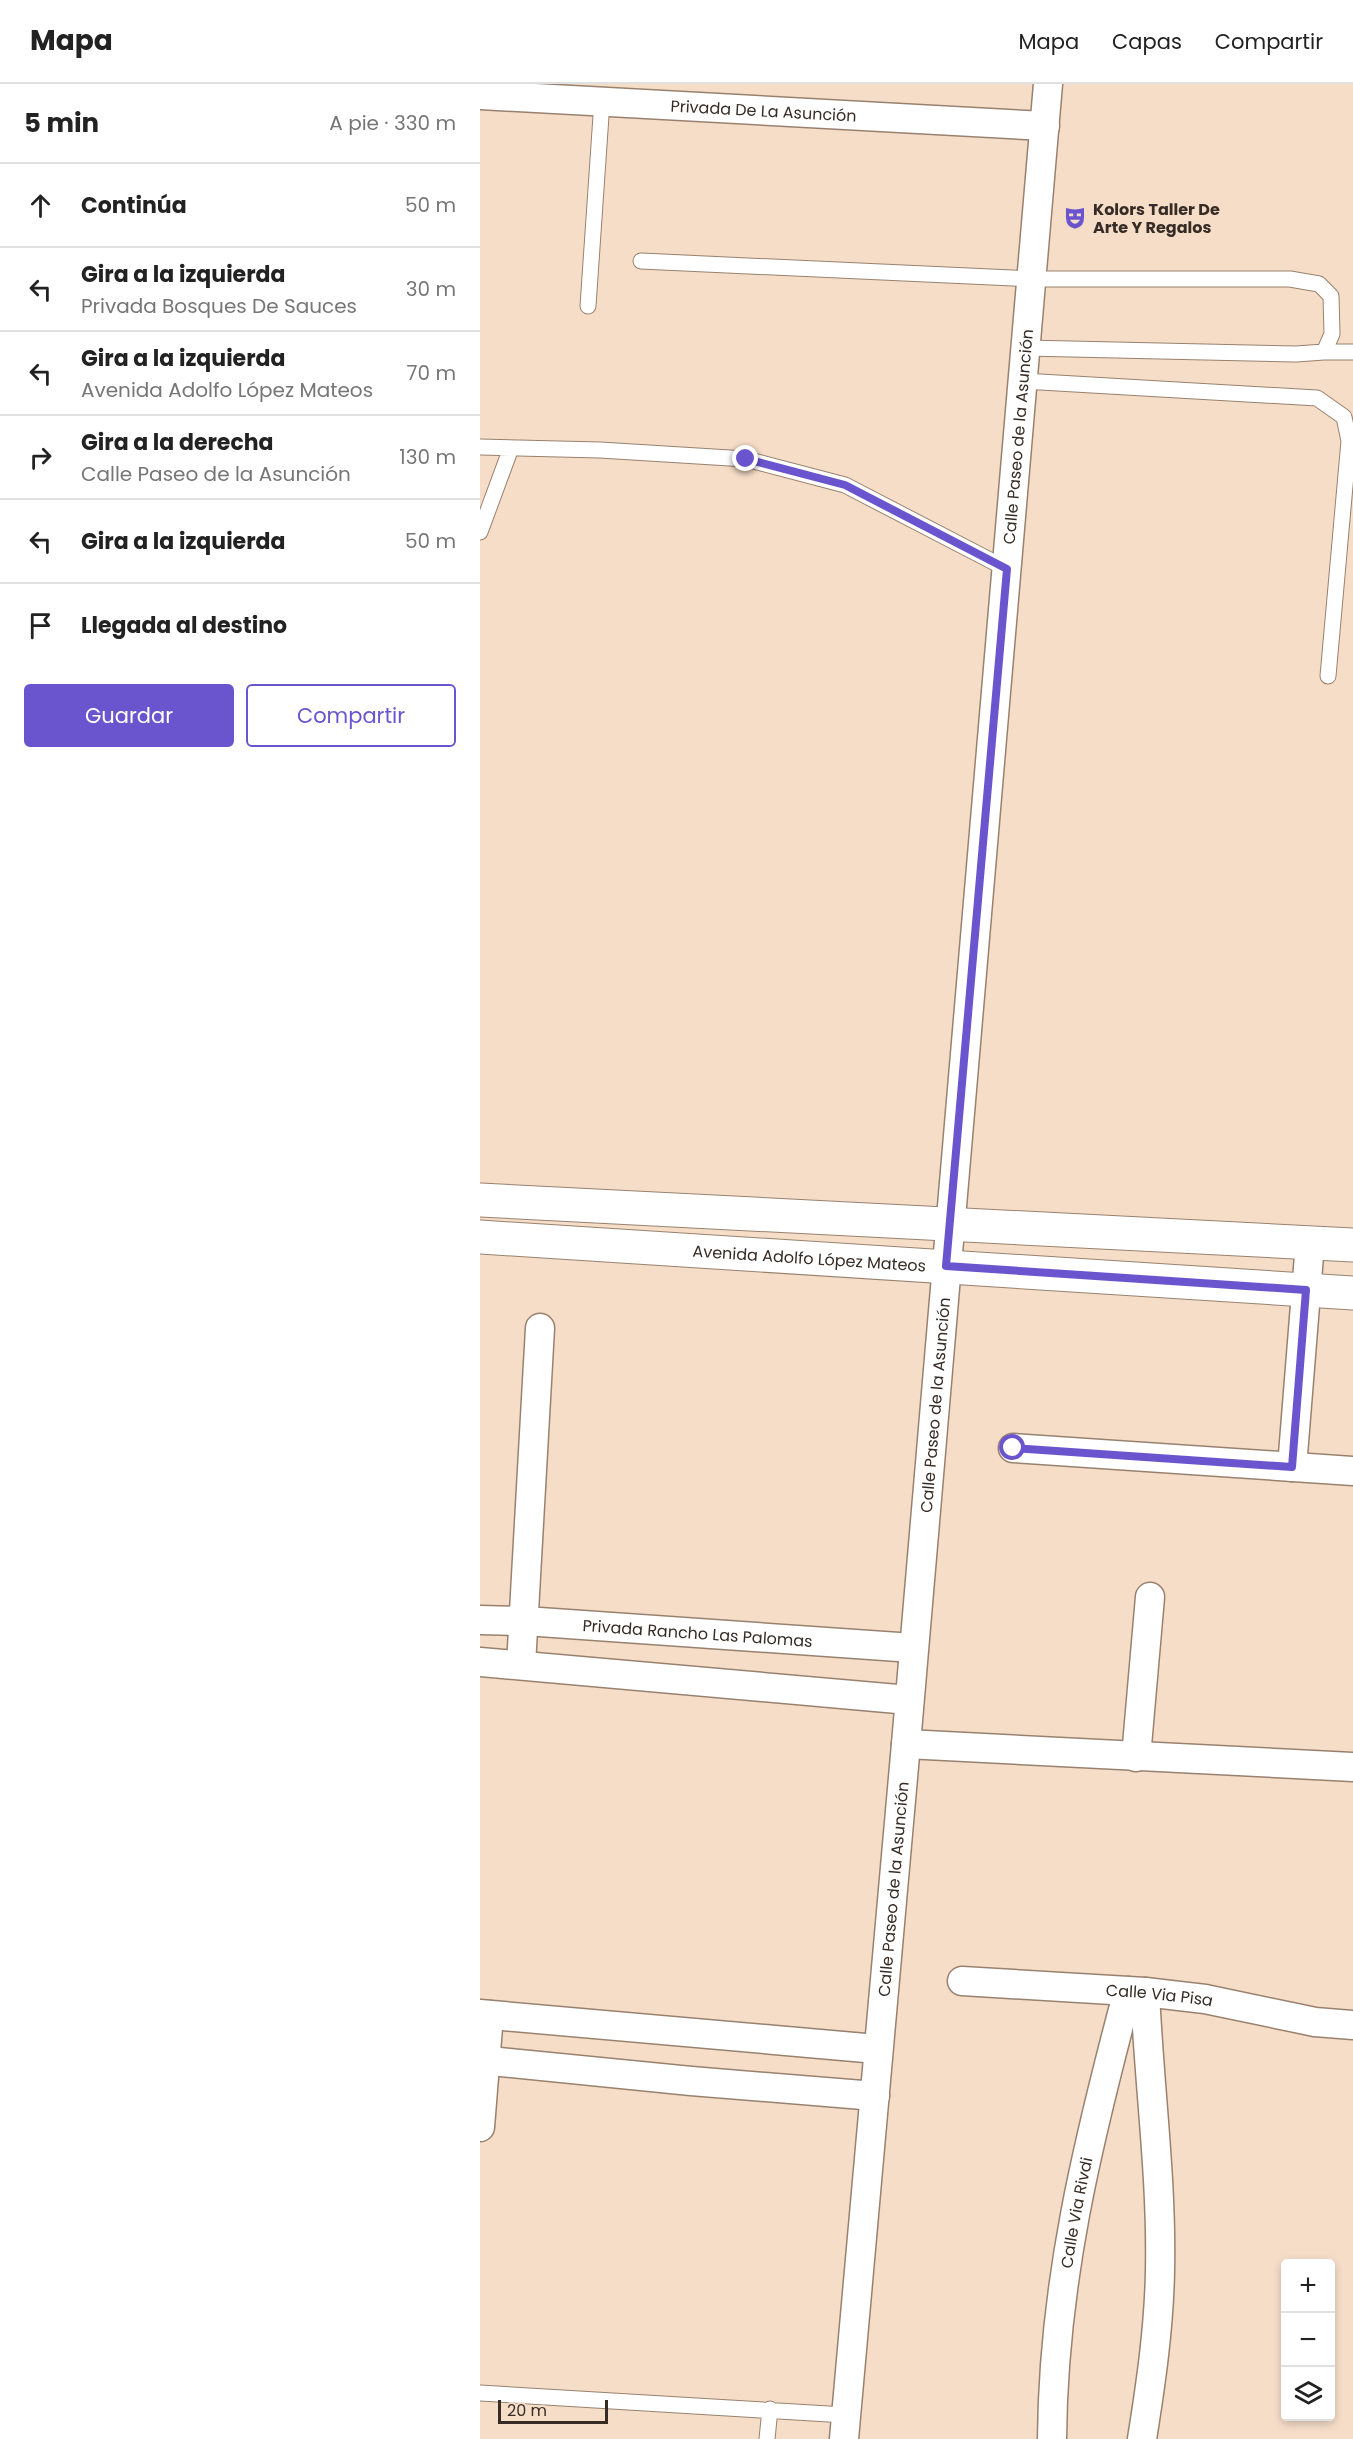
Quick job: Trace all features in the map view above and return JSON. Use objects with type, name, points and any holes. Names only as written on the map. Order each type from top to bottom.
[{"type":"street","name":"Calle Paseo de la Asunción","points":[[844,2427],[906,1744],[1048,84]]},
{"type":"street","name":"Privada De La Asunción","points":[[480,95],[1045,126]]},
{"type":"street","points":[[480,1200],[1353,1245]]},
{"type":"street","name":"Avenida Adolfo López Mateos","points":[[480,1238],[1353,1293]]},
{"type":"street","points":[[1292,1467],[1310,1243]]},
{"type":"street","points":[[521,1665],[540,1328]]},
{"type":"street","points":[[1013,1448],[1353,1471]]},
{"type":"street","points":[[1136,1756],[1150,1597]]},
{"type":"street","name":"Privada Rancho Las Palomas","points":[[480,1620],[525,1621],[913,1648]]},
{"type":"street","points":[[480,1662],[909,1700]]},
{"type":"street","points":[[906,1744],[1353,1767]]},
{"type":"street","name":"Calle Via Pisa","points":[[963,1981],[1137,1992],[1205,1999],[1315,2022],[1353,2025]]},
{"type":"street","points":[[1137,1992],[1148,2069],[1157,2167],[1160,2271],[1153,2374],[1142,2439]]},
{"type":"street","name":"Calle Via Rivdi","points":[[1052,2439],[1057,2330],[1071,2225],[1090,2136],[1137,1992]]},
{"type":"street","points":[[480,2127],[484,2015],[877,2049]]},
{"type":"street","points":[[483,2060],[691,2082],[875,2096]]},
{"type":"lane","points":[[588,306],[602,101]]},
{"type":"lane","points":[[641,261],[1032,279],[1290,279],[1319,284],[1331,296],[1332,334],[1324,352]]},
{"type":"lane","points":[[1026,348],[1296,354],[1353,352]]},
{"type":"lane","points":[[1023,381],[1317,398],[1344,417],[1349,441],[1328,676]]},
{"type":"lane","points":[[480,447],[600,450],[746,459],[845,485],[1007,569]]},
{"type":"lane","points":[[480,532],[511,448]]},
{"type":"lane","points":[[480,2393],[770,2409],[844,2427]]},
{"type":"lane","points":[[767,2439],[770,2409]]},
{"type":"place","name":"Kolors Taller De Arte Y Regalos","points":[[1075,218]]},
{"type":"route","points":[[746,459],[845,485],[1007,569],[946,1266],[1306,1290],[1292,1467],[1013,1448]]}]
